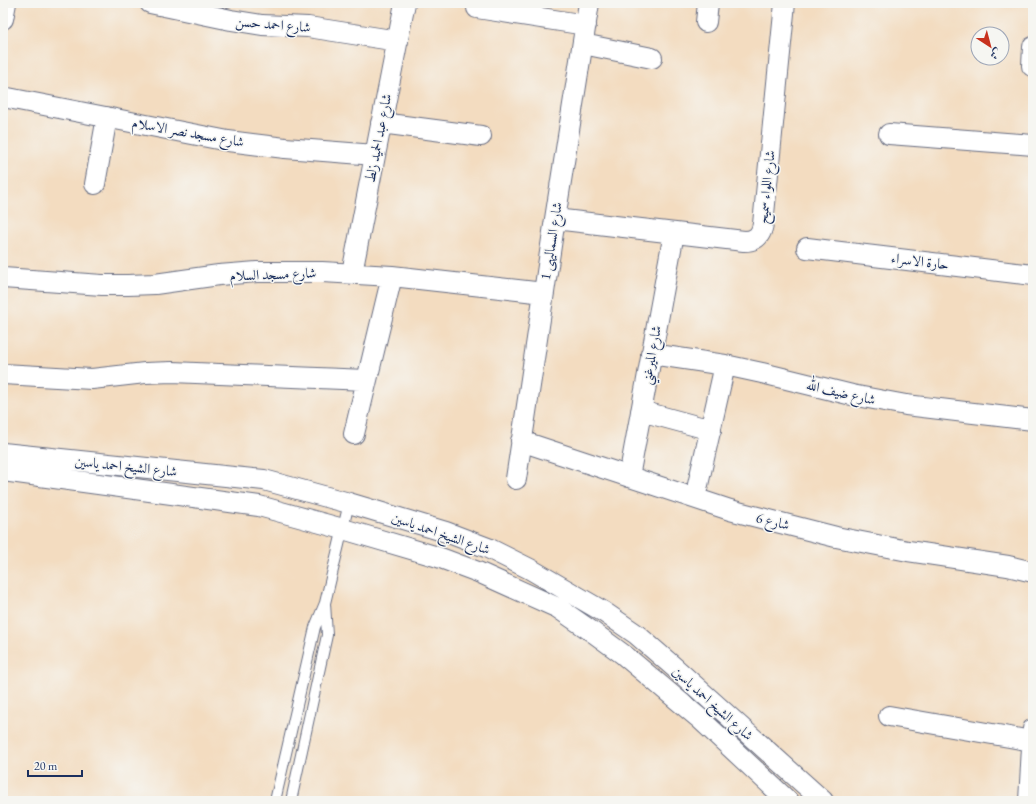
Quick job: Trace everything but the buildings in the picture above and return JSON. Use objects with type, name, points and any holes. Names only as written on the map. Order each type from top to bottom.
[{"type":"street","points":[[3,19],[6,3]]},
{"type":"street","name":"شارع احمد حسن","points":[[150,3],[262,25],[308,27],[398,41]]},
{"type":"street","name":"شارع عبد الحميد زلط","points":[[352,273],[405,3]]},
{"type":"street","name":"شارع السماليهى 1","points":[[516,479],[554,219],[589,3]]},
{"type":"street","name":"شارع اللواء سميح","points":[[554,219],[744,241],[753,240],[757,237],[760,234],[763,224],[784,3]]},
{"type":"street","points":[[477,8],[584,34],[652,58]]},
{"type":"street","name":"شارع مسجد نصر الاسلام","points":[[3,97],[228,141],[285,148],[375,155]]},
{"type":"street","points":[[95,184],[107,117]]},
{"type":"street","points":[[381,123],[481,136]]},
{"type":"street","points":[[889,134],[1033,145]]},
{"type":"street","name":"شارع الميرغني","points":[[629,477],[674,233]]},
{"type":"street","name":"حارة الاسراء","points":[[807,248],[1033,275]]},
{"type":"street","name":"شارع مسجد السلام","points":[[3,278],[102,285],[128,285],[155,284],[219,275],[257,272],[352,273],[544,293]]},
{"type":"street","points":[[354,434],[392,276]]},
{"type":"street","name":"شارع ضيف الله","points":[[651,354],[725,365],[852,395],[906,405],[1033,420]]},
{"type":"street","points":[[695,498],[725,365]]},
{"type":"street","points":[[3,374],[92,379],[145,373],[172,372],[367,380]]},
{"type":"street","points":[[641,411],[711,430]]},
{"type":"street","name":"شارع 6","points":[[522,441],[751,516],[836,537],[908,551],[1008,566],[1033,572]]},
{"type":"street","name":"شارع الشيخ احمد ياسين","points":[[3,453],[264,480],[349,503],[446,532],[488,548],[530,569],[604,612],[636,634],[823,801]]},
{"type":"street","name":"شارع الشيخ احمد ياسين","points":[[3,471],[259,506],[438,557],[478,572],[558,608],[594,633],[630,660],[699,718],[788,801]]},
{"type":"street","points":[[889,716],[1032,735],[1032,766],[1029,801]]},
{"type":"lane","points":[[275,801],[315,627],[326,603],[349,503]]},
{"type":"lane","points":[[291,801],[327,635],[326,603]]}]
